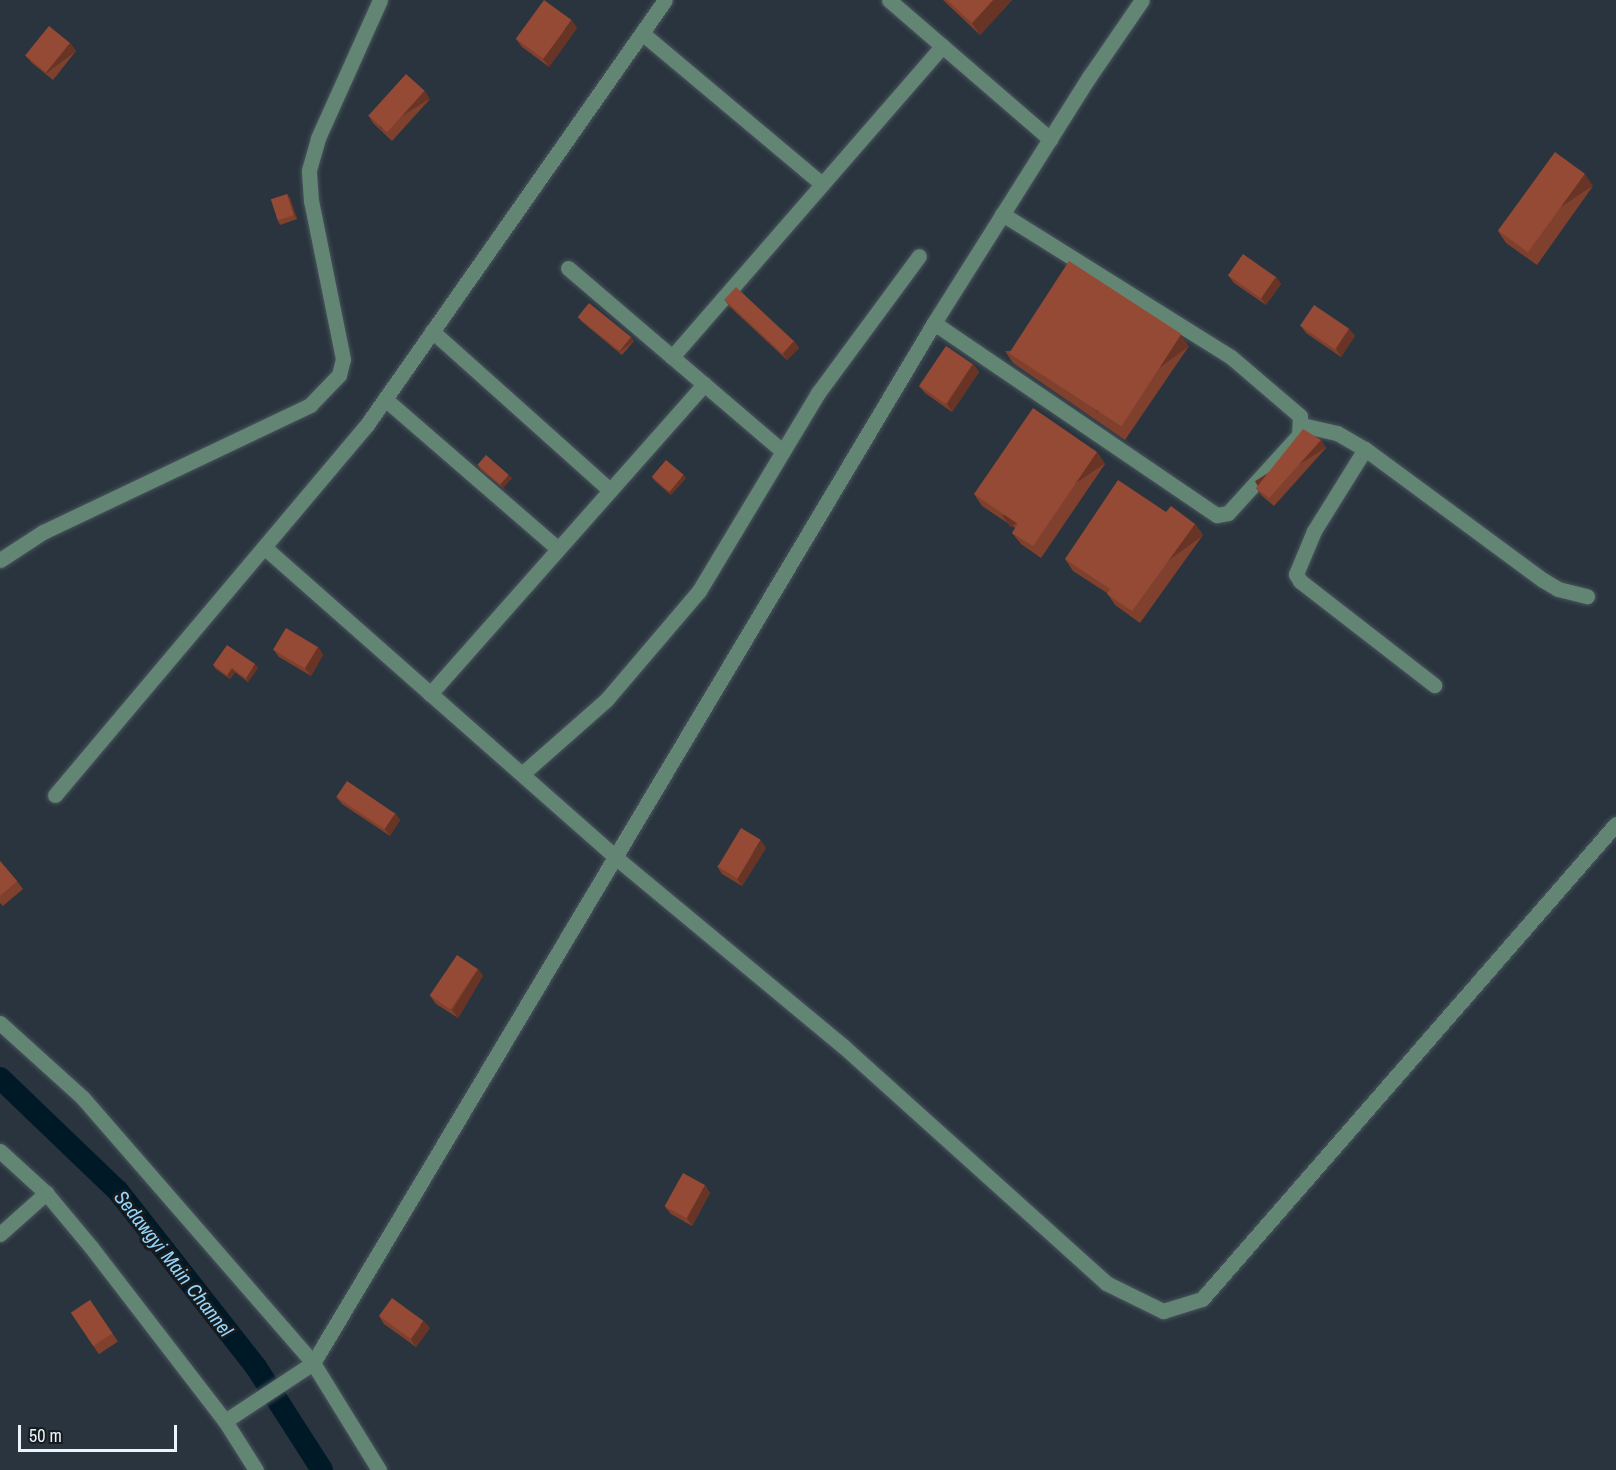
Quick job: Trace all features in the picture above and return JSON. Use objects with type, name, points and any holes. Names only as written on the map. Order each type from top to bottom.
[{"type":"street","points":[[0,560],[43,532],[310,405],[339,375],[343,359],[311,201],[309,170],[318,138],[380,0]]},
{"type":"street","points":[[56,795],[385,399],[665,0]]},
{"type":"street","points":[[889,0],[1050,139]]},
{"type":"street","points":[[225,1421],[313,1363],[934,323],[1050,139],[1143,0]]},
{"type":"street","points":[[642,33],[822,184]]},
{"type":"street","points":[[672,357],[942,46]]},
{"type":"street","points":[[934,323],[1217,515],[1228,513],[1299,435],[1302,425],[1300,416],[1231,357],[1002,214]]},
{"type":"street","points":[[522,774],[607,699],[699,591],[818,393],[919,256]]},
{"type":"street","points":[[568,268],[782,451]]},
{"type":"street","points":[[432,331],[610,490]]},
{"type":"street","points":[[430,694],[704,384]]},
{"type":"street","points":[[385,399],[558,549]]},
{"type":"street","points":[[1302,425],[1337,433],[1365,449],[1543,580],[1567,592],[1587,596]]},
{"type":"street","points":[[1365,449],[1314,531],[1296,574],[1300,581],[1434,685]]},
{"type":"street","points":[[264,547],[614,856],[843,1046],[1106,1283],[1163,1311],[1202,1299],[1616,824]]},
{"type":"street","points":[[0,1023],[82,1098],[313,1363],[380,1470]]},
{"type":"street","points":[[0,1151],[46,1193],[225,1421],[256,1470]]},
{"type":"street","points":[[0,1233],[46,1193]]},
{"type":"building","points":[[544,0],[572,20],[543,59],[516,39]]},
{"type":"building","points":[[947,0],[993,0],[972,23]]},
{"type":"building","points":[[49,26],[70,43],[46,73],[25,56]]},
{"type":"building","points":[[406,74],[425,91],[387,132],[369,116]]},
{"type":"building","points":[[1555,152],[1585,174],[1528,252],[1498,230]]},
{"type":"building","points":[[287,194],[294,215],[278,220],[271,199]]},
{"type":"building","points":[[1243,254],[1276,277],[1261,298],[1228,275]]},
{"type":"building","points":[[1069,261],[1181,334],[1121,426],[1009,353]]},
{"type":"building","points":[[736,287],[794,341],[782,353],[724,299]]},
{"type":"building","points":[[589,303],[631,337],[620,351],[578,317]]},
{"type":"building","points":[[1314,305],[1349,328],[1335,349],[1300,326]]},
{"type":"building","points":[[946,346],[973,364],[946,404],[919,386]]},
{"type":"building","points":[[1033,408],[1097,452],[1033,546],[1012,533],[1018,524],[974,494]]},
{"type":"building","points":[[1303,429],[1321,440],[1269,498],[1256,488]]},
{"type":"building","points":[[486,455],[509,475],[500,484],[477,465]]},
{"type":"building","points":[[666,460],[684,475],[669,492],[652,477]]},
{"type":"building","points":[[1118,480],[1166,512],[1171,506],[1195,524],[1132,611],[1107,594],[1110,589],[1065,559]]},
{"type":"building","points":[[286,628],[318,647],[305,668],[273,649]]},
{"type":"building","points":[[227,645],[255,664],[246,678],[232,668],[227,675],[213,665]]},
{"type":"building","points":[[347,781],[395,813],[384,829],[336,797]]},
{"type":"building","points":[[741,828],[761,840],[738,878],[718,867]]},
{"type":"building","points":[[0,861],[17,881],[0,896]]},
{"type":"building","points":[[457,955],[478,969],[450,1010],[430,996]]},
{"type":"building","points":[[683,1173],[705,1185],[686,1218],[665,1206]]},
{"type":"building","points":[[392,1298],[424,1321],[411,1339],[379,1316]]},
{"type":"building","points":[[90,1300],[112,1333],[93,1346],[71,1313]]},
{"type":"waterway","name":"Sedawgyi Main Channel","points":[[0,1078],[118,1191],[256,1367],[322,1470]]}]
